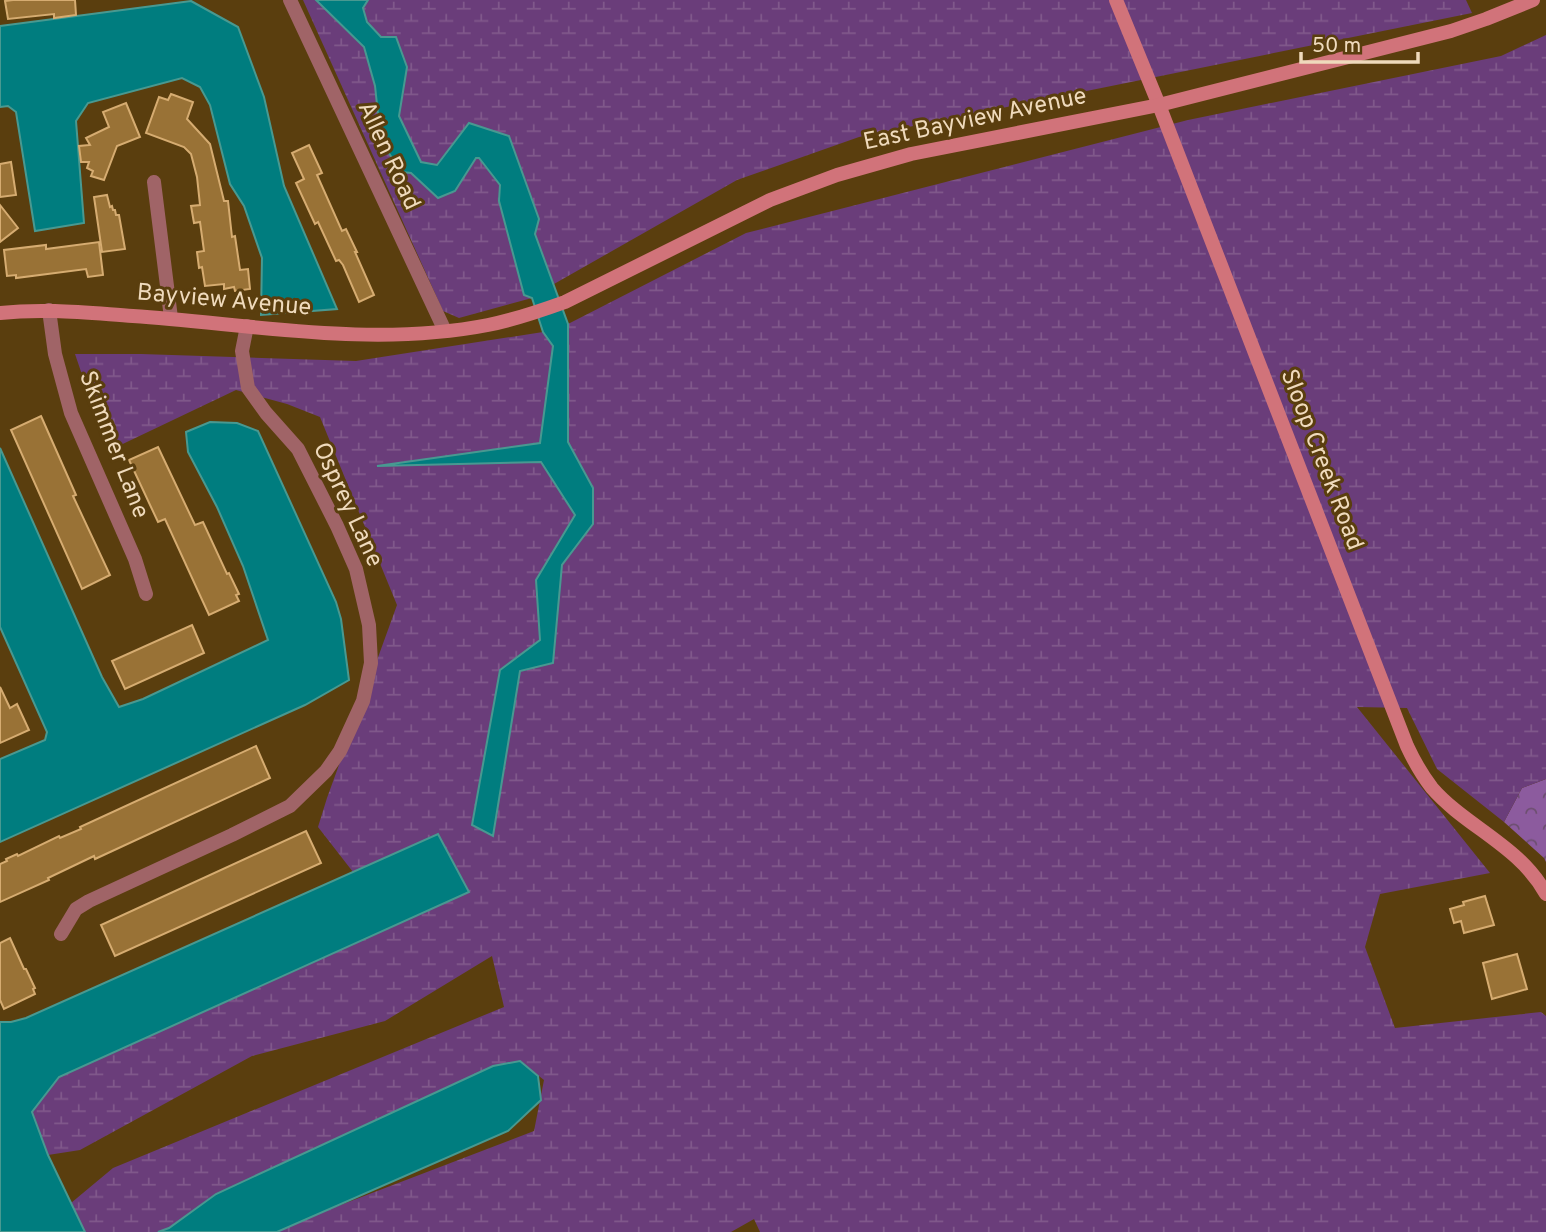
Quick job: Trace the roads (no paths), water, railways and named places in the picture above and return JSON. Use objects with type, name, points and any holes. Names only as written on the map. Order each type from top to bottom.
[{"type":"main road","name":"Sloop Creek Road","points":[[1116,0],[1407,746],[1432,788],[1518,858],[1546,894]]},
{"type":"main road","name":"East Bayview Avenue","points":[[445,331],[489,325],[565,302],[770,200],[837,174],[911,154],[1159,105],[1451,31],[1533,0]]},
{"type":"main road","name":"Bayview Avenue","points":[[0,313],[49,310],[340,334],[385,335],[445,331]]},
{"type":"street","name":"Allen Road","points":[[290,0],[445,331]]},
{"type":"street","points":[[154,182],[171,318]]},
{"type":"street","name":"Skimmer Lane","points":[[49,310],[55,354],[71,413],[135,559],[146,594]]},
{"type":"street","name":"Osprey Lane","points":[[61,934],[76,909],[89,901],[290,806],[326,771],[340,751],[363,702],[371,663],[369,625],[356,569],[298,449],[248,388],[242,351],[247,326]]},
{"type":"water","points":[[316,0],[368,0],[363,8],[367,22],[381,37],[396,37],[407,67],[399,116],[421,162],[437,165],[469,123],[509,136],[539,219],[535,234],[568,324],[568,442],[593,488],[593,524],[562,565],[553,663],[520,671],[493,836],[472,825],[500,670],[540,640],[536,580],[575,515],[541,462],[377,466],[540,443],[553,346],[543,332],[532,298],[524,295],[499,201],[500,185],[479,158],[476,158],[455,191],[438,198],[411,173],[402,172],[381,142],[375,86],[364,47]]},
{"type":"water","points":[[191,1],[238,27],[264,97],[284,186],[337,309],[261,315],[262,258],[244,206],[230,184],[210,105],[200,87],[182,78],[88,103],[76,121],[84,223],[35,231],[16,112],[8,106],[0,107],[0,26]]},
{"type":"water","points":[[210,422],[237,423],[258,431],[336,602],[341,619],[349,680],[305,705],[0,842],[0,759],[45,740],[47,732],[0,627],[0,448],[102,677],[119,707],[143,699],[268,640],[243,566],[217,507],[188,452],[186,432]]},
{"type":"water","points":[[438,834],[469,892],[59,1077],[32,1112],[48,1155],[85,1232],[0,1232],[0,1022],[26,1018]]},
{"type":"water","points":[[520,1061],[538,1076],[541,1100],[508,1131],[277,1232],[158,1232],[169,1228],[216,1194],[493,1066]]}]
